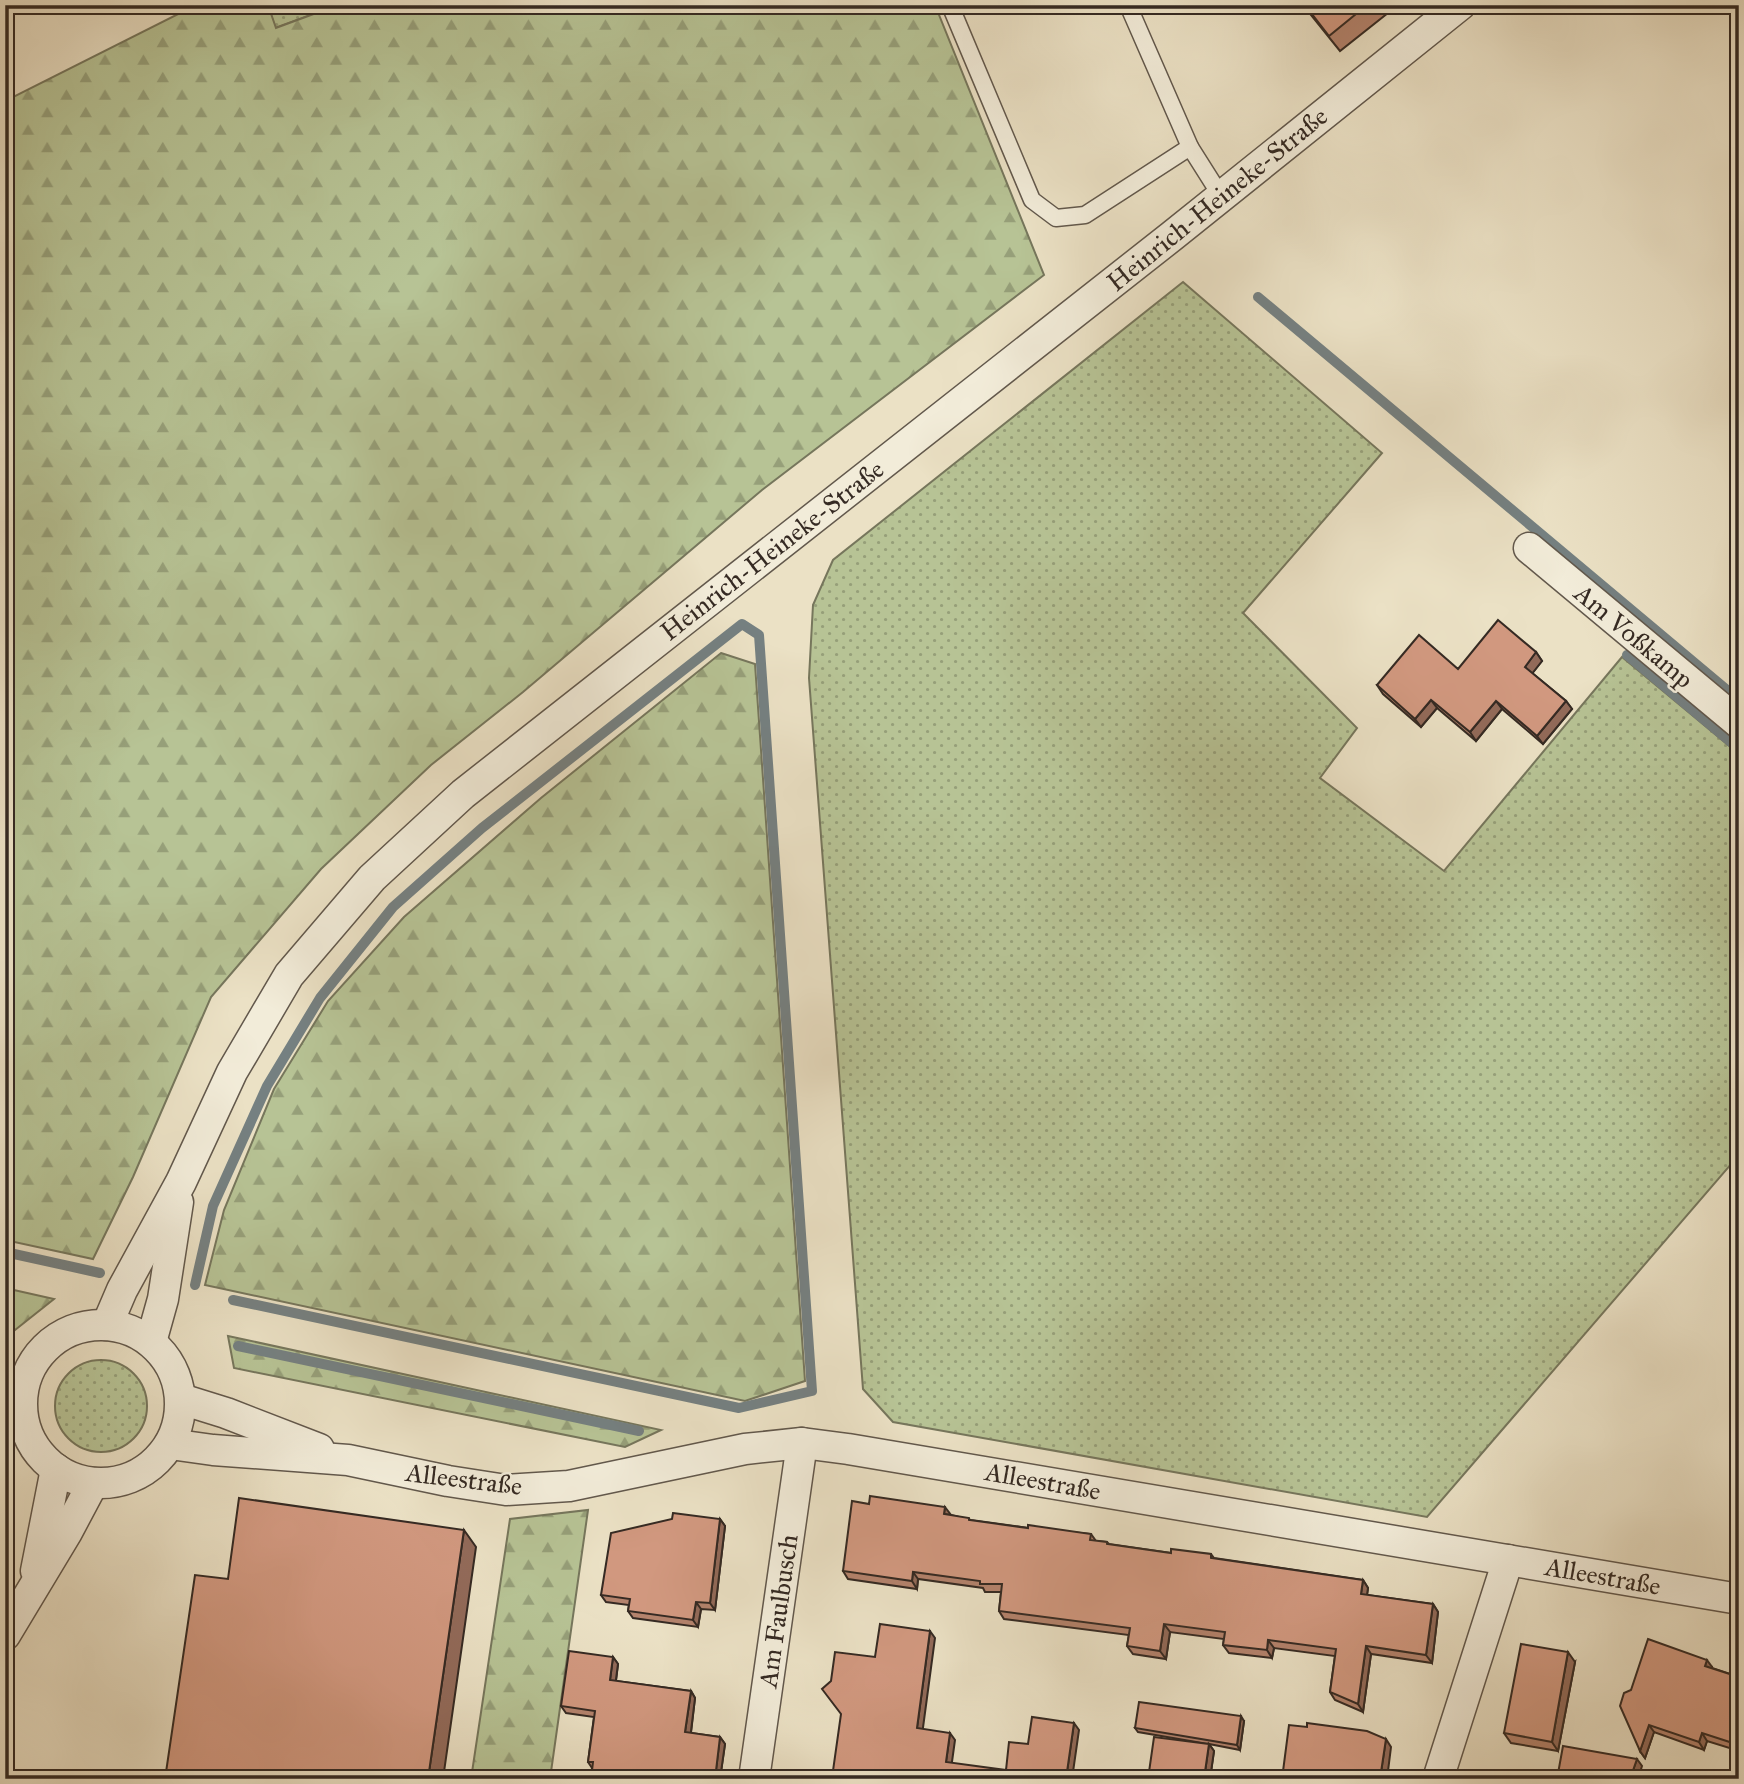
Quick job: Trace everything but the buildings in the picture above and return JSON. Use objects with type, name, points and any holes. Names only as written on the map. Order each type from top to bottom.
[{"type":"street","name":"Heinrich-Heineke-Straße","points":[[107,1325],[122,1290],[181,1182],[232,1072],[289,975],[372,878],[463,794],[1460,5]]},
{"type":"street","name":"Am Voßkamp","points":[[1529,548],[1739,723]]},
{"type":"street","name":"Heinrich-Heineke-Straße","points":[[151,1342],[163,1299],[181,1182]]},
{"type":"street","points":[[107,1325],[131,1331],[151,1342],[170,1365],[181,1399],[179,1421],[170,1444],[156,1462],[130,1479],[93,1483],[56,1469],[34,1448],[14,1410],[23,1391],[18,1364],[80,1327],[107,1325]]},
{"type":"street","name":"Alleestraße","points":[[181,1399],[226,1413],[348,1460]]},
{"type":"street","name":"Alleestraße","points":[[170,1444],[213,1450],[348,1460],[506,1490],[569,1486],[745,1449],[802,1443],[1739,1599]]},
{"type":"street","name":"Am Faulbusch","points":[[754,1779],[802,1443]]},
{"type":"street","points":[[32,1588],[56,1469]]},
{"type":"street","points":[[5,1635],[68,1532],[93,1483]]},
{"type":"street","points":[[1438,1779],[1508,1560]]},
{"type":"lane","points":[[950,5],[1032,200],[1056,218],[1085,215],[1190,147]]},
{"type":"lane","points":[[1128,5],[1190,147],[1221,196]]},
{"type":"green space","points":[[196,5],[268,5],[276,28],[338,5],[935,5],[1044,275],[762,490],[523,692],[431,765],[321,869],[211,997],[133,1177],[93,1259],[5,1240],[5,101]]},
{"type":"green space","points":[[268,5],[338,5],[275,28]]},
{"type":"green space","points":[[1183,282],[1382,453],[1243,613],[1357,728],[1320,778],[1444,871],[1622,657],[1739,754],[1739,1155],[1427,1517],[893,1422],[863,1389],[809,678],[813,605],[833,560]]},
{"type":"green space","points":[[721,653],[755,664],[805,1381],[745,1401],[205,1285],[224,1210],[274,1089],[328,1001],[404,917],[541,798]]},
{"type":"green space","points":[[5,1288],[54,1299],[5,1338]]},
{"type":"green space","points":[[228,1336],[661,1430],[625,1447],[234,1368]]},
{"type":"green space","points":[[92,1360],[110,1360],[127,1367],[140,1380],[147,1397],[147,1415],[140,1432],[127,1445],[110,1452],[92,1452],[75,1445],[62,1432],[55,1415],[55,1397],[62,1380],[75,1367]]},
{"type":"green space","points":[[588,1510],[550,1779],[471,1779],[510,1519]]},
{"type":"waterway","points":[[1258,297],[1739,700]]},
{"type":"waterway","points":[[195,1285],[213,1206],[267,1086],[320,998],[393,907],[482,828],[742,624],[759,635],[812,1391],[739,1408],[233,1300]]},
{"type":"waterway","points":[[1627,655],[1739,749]]},
{"type":"waterway","points":[[5,1252],[100,1273]]},
{"type":"waterway","points":[[238,1346],[639,1431]]}]
